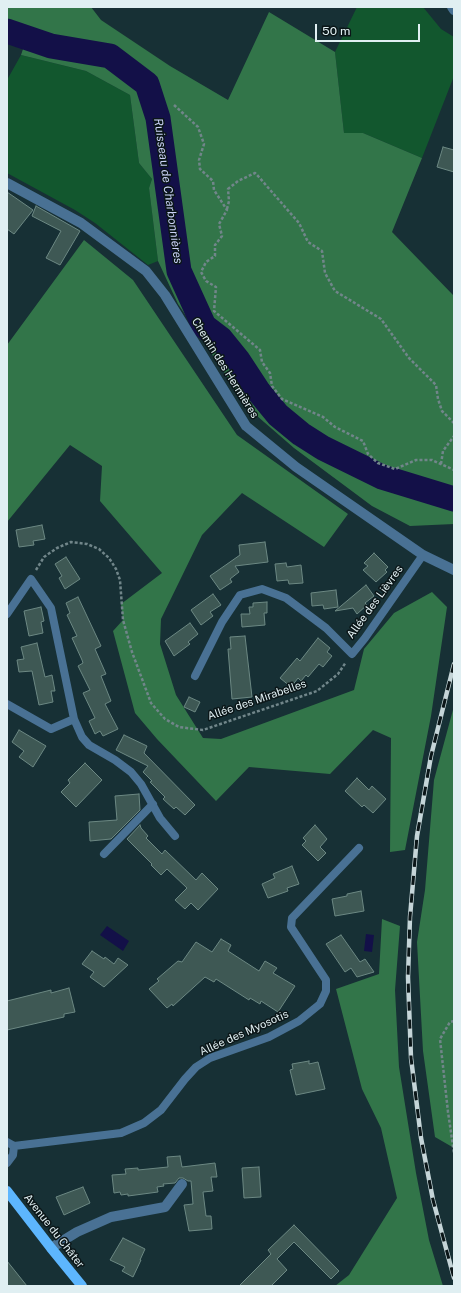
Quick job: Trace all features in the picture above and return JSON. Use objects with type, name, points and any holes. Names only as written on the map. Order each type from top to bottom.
[{"type":"main road","name":"Avenue du Châter","points":[[7,1191],[50,1248],[82,1286]]},
{"type":"street","name":"Chemin des Hermières","points":[[7,183],[82,223],[146,271],[165,295],[246,426],[296,467],[423,555],[454,570]]},
{"type":"street","points":[[50,1248],[77,1232],[111,1217],[165,1207],[182,1184]]},
{"type":"lane","name":"Allée des Lièvres","points":[[195,676],[222,622],[240,595],[262,589],[286,598],[326,628],[352,654],[365,638],[423,555]]},
{"type":"lane","points":[[7,614],[30,579],[51,608],[74,719],[82,737],[89,745],[116,760],[131,772],[141,784],[160,818],[175,836]]},
{"type":"lane","points":[[7,704],[51,729],[74,719]]},
{"type":"lane","points":[[104,854],[153,804]]},
{"type":"lane","name":"Allée des Myosotis","points":[[10,1144],[122,1133],[144,1123],[161,1110],[185,1078],[196,1067],[210,1058],[269,1037],[299,1021],[320,1004],[326,991],[326,980],[291,927],[292,918],[359,848]]},
{"type":"lane","points":[[7,1163],[13,1155],[10,1144]]},
{"type":"path","points":[[174,105],[198,127],[204,144],[199,160],[200,169],[214,181],[214,190],[227,210]]},
{"type":"path","points":[[454,423],[442,411],[436,385],[409,358],[381,319],[335,291],[326,273],[322,251],[308,242],[299,222],[258,176],[255,173],[238,181],[228,189],[229,201],[227,210],[219,224],[222,236],[215,245],[215,256],[206,262],[201,272],[206,281],[216,287],[214,311],[260,350],[262,362],[270,373],[272,386],[282,399],[323,417],[335,427],[363,441],[368,454],[378,463],[395,469],[416,460],[432,460],[454,470]]},
{"type":"path","points":[[441,464],[443,452],[454,436]]},
{"type":"path","name":"Allée des Mirabelles","points":[[30,579],[44,557],[57,548],[71,542],[87,544],[99,549],[109,558],[116,569],[120,580],[123,620],[132,652],[151,703],[165,719],[180,727],[203,730],[317,691],[338,674],[352,654]]},
{"type":"path","points":[[454,1021],[450,1022],[440,1039],[454,1154]]},
{"type":"green space","points":[[7,7],[91,7],[101,20],[170,66],[228,100],[269,12],[335,52],[344,133],[363,133],[422,158],[392,232],[454,296],[454,524],[410,526],[372,506],[294,448],[249,409],[178,304],[158,261],[149,188],[152,179],[139,163],[130,95],[86,71],[21,55],[23,49],[9,42],[7,47]]},
{"type":"green space","points":[[357,7],[423,7],[441,29],[454,37],[454,76],[422,158],[363,133],[344,133],[335,52]]},
{"type":"green space","points":[[21,55],[86,71],[130,95],[139,163],[152,179],[149,188],[158,261],[148,265],[95,223],[75,210],[7,173],[7,80]]},
{"type":"green space","points":[[84,240],[133,280],[237,435],[348,514],[324,547],[242,493],[202,535],[161,619],[160,644],[176,695],[203,738],[221,739],[354,690],[364,649],[394,613],[432,592],[447,607],[431,716],[405,850],[390,852],[391,738],[373,730],[330,774],[249,767],[216,801],[157,739],[135,713],[113,631],[123,620],[121,604],[162,573],[100,501],[102,466],[70,445],[7,522],[7,345]]},
{"type":"green space","points":[[454,706],[454,1148],[435,1137],[423,1051],[417,942],[425,890],[434,780]]},
{"type":"green space","points":[[382,919],[400,926],[395,990],[399,1067],[416,1173],[429,1240],[443,1286],[335,1286],[349,1275],[397,1198],[381,1128],[362,1089],[336,989],[379,974]]},
{"type":"shaded area","points":[[107,926],[129,941],[123,951],[100,935]]},
{"type":"shaded area","points":[[366,934],[374,935],[372,952],[364,951]]},
{"type":"building","points":[[443,147],[454,150],[454,172],[437,167]]},
{"type":"building","points":[[7,192],[33,210],[14,234],[7,229]]},
{"type":"building","points":[[36,206],[80,231],[60,265],[46,258],[61,231],[32,216]]},
{"type":"building","points":[[42,525],[45,539],[33,541],[34,545],[19,547],[16,530]]},
{"type":"building","points":[[265,542],[268,562],[235,566],[239,572],[230,579],[232,582],[220,590],[210,576],[240,555],[239,545]]},
{"type":"building","points":[[374,553],[388,567],[385,570],[387,572],[376,582],[363,570],[368,566],[364,563]]},
{"type":"building","points":[[66,557],[80,579],[65,589],[59,578],[62,576],[55,564]]},
{"type":"building","points":[[286,563],[287,567],[301,565],[303,583],[289,584],[288,580],[277,581],[275,564]]},
{"type":"building","points":[[366,585],[374,596],[365,603],[367,605],[357,614],[353,608],[335,611]]},
{"type":"building","points":[[336,590],[338,607],[324,609],[323,605],[312,606],[311,593]]},
{"type":"building","points":[[213,594],[221,605],[210,612],[213,616],[201,625],[191,610]]},
{"type":"building","points":[[78,597],[101,646],[95,649],[106,674],[101,676],[111,701],[105,704],[118,729],[103,736],[100,731],[95,734],[89,721],[95,718],[83,693],[90,690],[78,666],[83,663],[72,638],[77,636],[67,615],[70,613],[66,603]]},
{"type":"building","points":[[267,602],[267,613],[264,613],[265,625],[242,627],[241,614],[250,614],[249,607],[253,607],[253,603]]},
{"type":"building","points":[[41,607],[44,621],[41,622],[43,633],[29,636],[24,611]]},
{"type":"building","points":[[190,623],[198,634],[188,642],[190,644],[174,656],[165,641]]},
{"type":"building","points":[[245,636],[252,697],[232,699],[228,649],[231,649],[230,637]]},
{"type":"building","points":[[318,638],[330,648],[327,652],[332,656],[323,667],[319,664],[308,677],[306,675],[301,681],[298,678],[291,687],[280,678],[297,658],[300,661]]},
{"type":"building","points":[[37,643],[45,677],[52,675],[55,691],[51,691],[53,702],[39,705],[32,671],[19,672],[17,660],[24,659],[21,647]]},
{"type":"building","points":[[189,697],[200,702],[195,712],[184,707]]},
{"type":"building","points":[[19,730],[46,746],[33,767],[19,757],[24,751],[12,742]]},
{"type":"building","points":[[124,735],[147,746],[144,753],[195,805],[185,815],[176,807],[174,809],[163,799],[165,797],[150,782],[152,781],[143,772],[148,766],[116,750]]},
{"type":"building","points":[[85,763],[102,780],[76,807],[61,792],[70,783],[68,780]]},
{"type":"building","points":[[357,778],[369,790],[372,786],[386,799],[373,813],[364,805],[362,807],[345,791]]},
{"type":"building","points":[[139,794],[140,810],[111,839],[90,841],[89,822],[117,820],[115,796]]},
{"type":"building","points":[[140,825],[148,836],[146,838],[162,854],[165,850],[196,880],[202,873],[218,889],[198,910],[191,903],[185,909],[175,900],[187,888],[167,869],[161,875],[127,839]]},
{"type":"building","points":[[315,825],[327,839],[320,847],[326,853],[318,861],[302,845],[306,841],[303,838]]},
{"type":"building","points":[[292,866],[299,884],[287,888],[288,891],[268,898],[262,884],[275,878],[273,874]]},
{"type":"building","points":[[361,891],[364,911],[335,916],[332,899]]},
{"type":"building","points":[[341,935],[360,962],[365,959],[374,972],[357,977],[351,968],[345,972],[326,944]]},
{"type":"building","points":[[221,939],[231,945],[228,951],[259,971],[265,961],[277,968],[273,973],[295,986],[278,1012],[261,1001],[260,1004],[250,998],[249,1000],[216,979],[214,982],[205,977],[173,1006],[172,1004],[167,1008],[149,989],[159,981],[157,979],[178,961],[182,962],[196,942],[212,952]]},
{"type":"building","points":[[92,951],[104,959],[105,957],[114,964],[118,958],[128,965],[104,987],[90,977],[94,972],[82,964]]},
{"type":"building","points":[[69,988],[75,1012],[64,1014],[64,1017],[7,1030],[7,1001],[51,990],[51,993]]},
{"type":"building","points":[[309,1061],[309,1064],[318,1062],[325,1089],[296,1095],[290,1070],[293,1069],[292,1064]]},
{"type":"building","points":[[180,1156],[182,1167],[215,1163],[217,1177],[211,1177],[213,1191],[203,1192],[206,1216],[211,1216],[212,1229],[189,1231],[184,1205],[193,1204],[191,1181],[183,1178],[179,1178],[175,1183],[163,1184],[164,1186],[157,1187],[158,1192],[128,1196],[128,1194],[121,1195],[120,1192],[114,1193],[112,1175],[126,1174],[125,1169],[138,1168],[138,1170],[168,1167],[167,1157]]},
{"type":"building","points":[[259,1167],[261,1197],[244,1198],[242,1168]]},
{"type":"building","points":[[83,1187],[90,1203],[64,1215],[56,1197]]},
{"type":"building","points":[[294,1225],[339,1271],[331,1279],[294,1242],[277,1259],[287,1270],[271,1286],[239,1286],[271,1254],[268,1250]]},
{"type":"building","points":[[123,1238],[145,1249],[133,1277],[122,1271],[125,1267],[110,1260]]},
{"type":"building","points":[[7,1261],[27,1286],[7,1286]]},
{"type":"waterway","name":"Ruisseau de Charbonnières","points":[[7,31],[51,46],[110,56],[147,84],[158,118],[179,271],[204,326],[221,339],[238,360],[259,392],[278,415],[301,434],[323,448],[382,477],[454,499]]},
{"type":"railway","points":[[454,664],[431,756],[417,836],[410,917],[408,977],[411,1058],[421,1138],[433,1200],[454,1278]]}]
